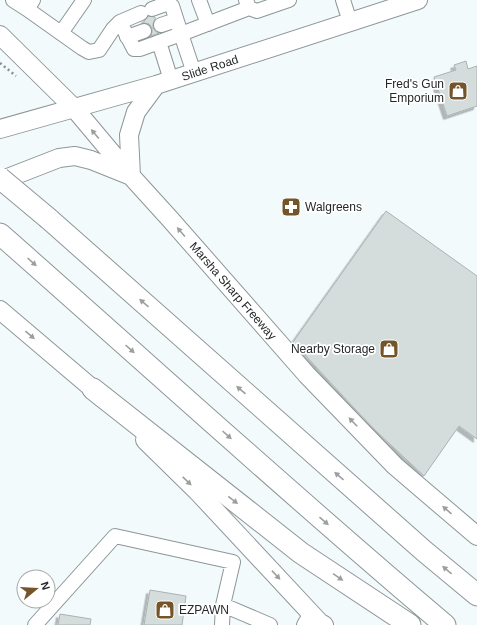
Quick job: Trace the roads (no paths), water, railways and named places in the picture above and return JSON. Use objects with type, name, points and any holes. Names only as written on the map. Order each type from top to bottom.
[{"type":"highway","points":[[0,179],[49,219],[424,551],[477,596]]},
{"type":"highway","points":[[2,235],[273,476],[445,625]]},
{"type":"highway","points":[[93,389],[301,553],[410,625]]},
{"type":"main road","name":"Slide Road","points":[[0,129],[164,83],[417,0]]},
{"type":"main road","name":"Marsha Sharp Freeway","points":[[0,35],[74,108],[131,176],[307,375],[395,466],[477,536]]},
{"type":"main road","points":[[0,179],[59,158],[76,156],[91,160],[131,176],[129,135],[136,112],[164,83]]},
{"type":"main road","points":[[0,310],[93,389],[197,491],[313,621]]},
{"type":"lane","points":[[13,0],[30,5],[61,33],[89,52],[99,50],[113,29],[120,22],[166,4],[172,6],[194,73]]},
{"type":"lane","points":[[61,33],[84,0]]},
{"type":"lane","points":[[200,0],[208,24]]},
{"type":"lane","points":[[120,22],[134,49],[140,49],[208,24],[247,4],[257,11],[289,0]]},
{"type":"lane","points":[[343,0],[350,22]]},
{"type":"lane","points":[[161,25],[176,20]]},
{"type":"lane","points":[[127,37],[144,31]]},
{"type":"lane","points":[[159,42],[164,83]]},
{"type":"lane","points":[[35,625],[115,536],[233,562],[223,605],[222,625]]},
{"type":"lane","points":[[223,605],[270,625]]},
{"type":"place","name":"Fred's Gun Emporium","points":[[458,91]]},
{"type":"place","name":"Walgreens","points":[[291,207]]},
{"type":"place","name":"Nearby Storage","points":[[389,349]]},
{"type":"place","name":"EZPAWN","points":[[165,610]]}]
